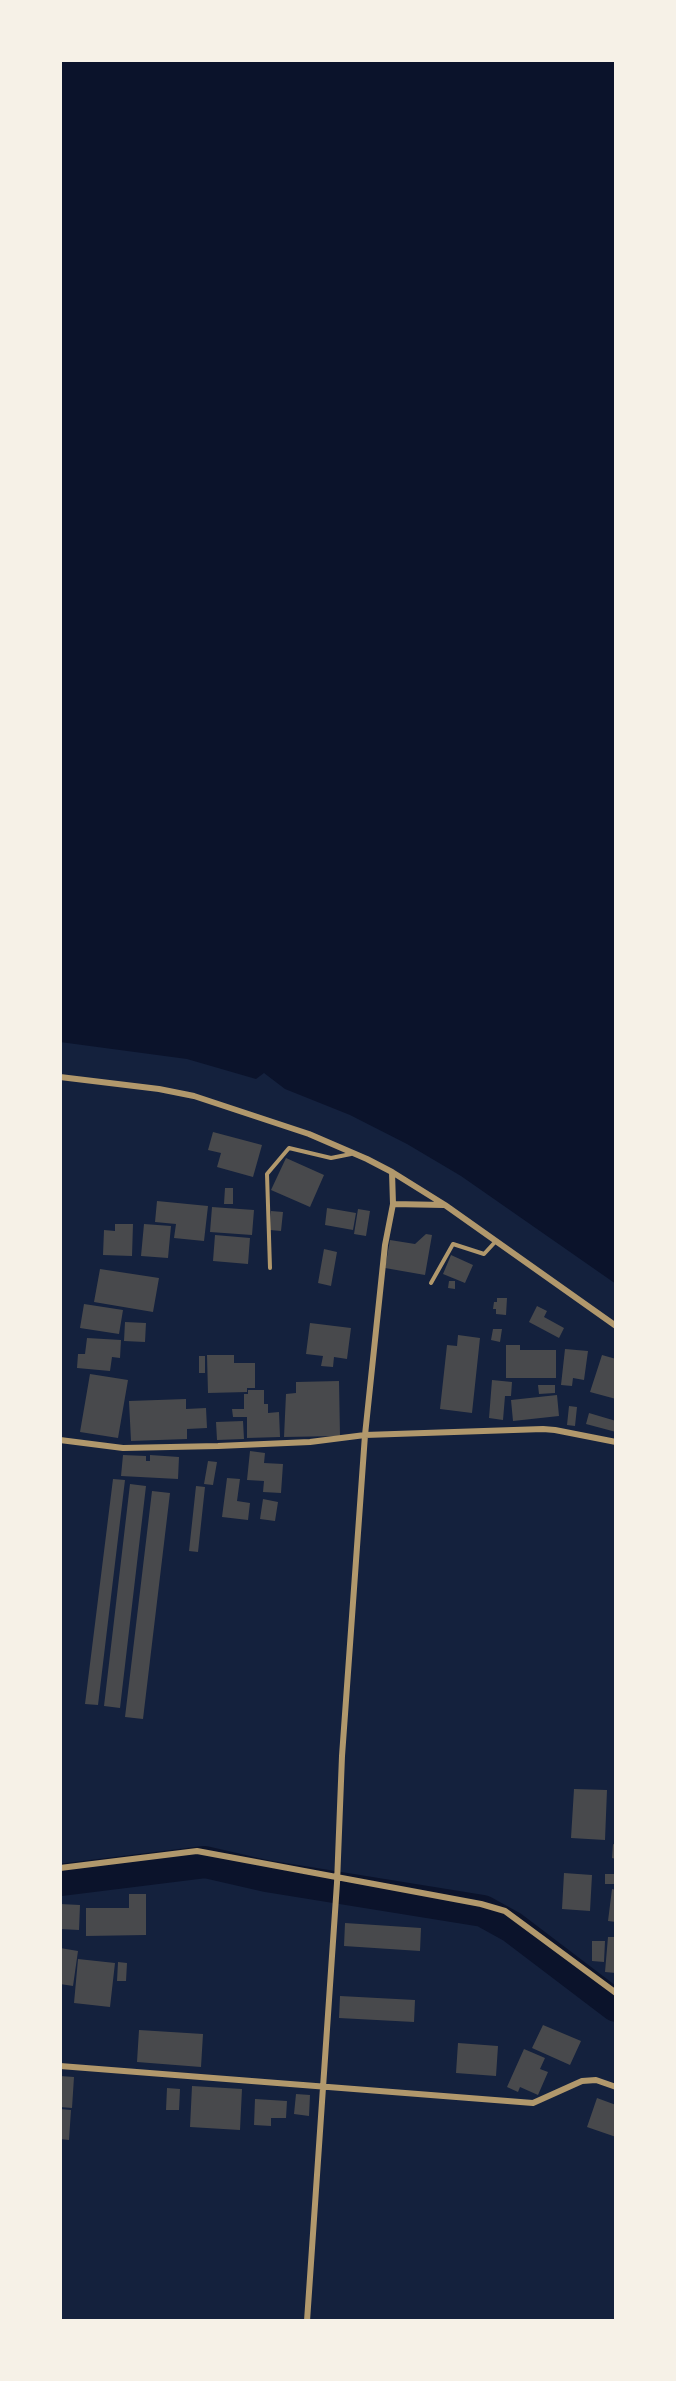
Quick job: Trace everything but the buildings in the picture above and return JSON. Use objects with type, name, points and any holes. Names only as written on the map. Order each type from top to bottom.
[{"type":"street","points":[[60,1077],[159,1089],[194,1096],[309,1134],[352,1153],[392,1172],[445,1205],[616,1326]]},
{"type":"street","points":[[307,2321],[337,1880],[342,1756],[365,1435],[385,1245],[393,1204],[392,1172]]},
{"type":"street","points":[[393,1204],[445,1205]]},
{"type":"street","points":[[60,1440],[123,1448],[310,1442],[365,1435],[555,1430],[616,1442]]},
{"type":"street","points":[[60,1868],[197,1851],[337,1880],[450,1897],[505,1911],[616,1993]]},
{"type":"street","points":[[60,2066],[533,2103],[582,2081],[596,2080],[616,2087]]},
{"type":"lane","points":[[270,1268],[267,1174],[289,1148],[331,1158],[352,1153]]},
{"type":"lane","points":[[431,1283],[453,1244],[484,1254],[496,1241]]},
{"type":"water","points":[[60,60],[616,60],[616,1284],[461,1176],[407,1144],[350,1115],[285,1089],[264,1073],[256,1079],[187,1059],[60,1042]]},
{"type":"waterway","points":[[60,1880],[205,1862],[266,1876],[483,1911],[512,1927],[616,2006]]}]
